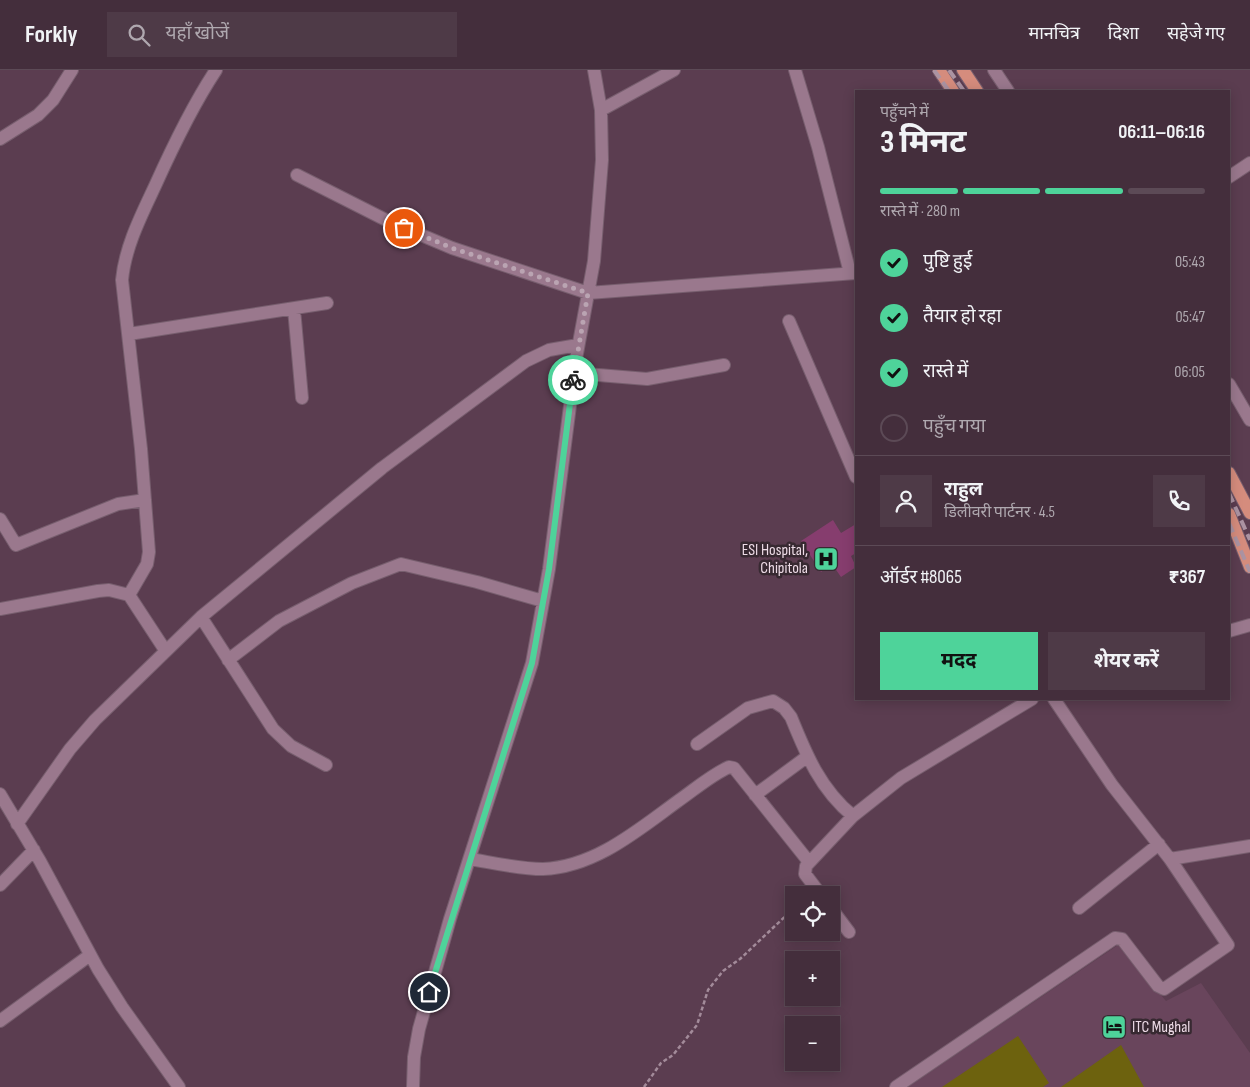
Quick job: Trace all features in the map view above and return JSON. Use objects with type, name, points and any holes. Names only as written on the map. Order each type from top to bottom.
[{"type":"main road","points":[[939,70],[953,90]]},
{"type":"main road","points":[[963,70],[976,90]]},
{"type":"main road","points":[[1230,475],[1250,513]]},
{"type":"main road","points":[[1230,520],[1250,567]]},
{"type":"street","points":[[0,139],[43,110],[53,100],[72,70]]},
{"type":"street","points":[[129,595],[147,564],[149,552],[129,334],[122,280],[124,264],[129,246],[163,168],[216,70]]},
{"type":"street","points":[[413,1087],[414,1057],[418,1029],[450,919],[471,859],[532,663],[543,601],[578,345],[594,261],[602,160],[601,110],[594,70]]},
{"type":"street","points":[[601,110],[674,70]]},
{"type":"street","points":[[297,175],[388,221],[452,248],[588,293],[853,273],[818,147],[794,70]]},
{"type":"street","points":[[994,70],[1007,90]]},
{"type":"street","points":[[1230,176],[1250,163]]},
{"type":"street","points":[[129,334],[326,303]]},
{"type":"street","points":[[294,309],[302,398]]},
{"type":"street","points":[[789,321],[855,476]]},
{"type":"street","points":[[17,824],[70,749],[126,688],[201,616],[382,468],[519,366],[549,350],[578,345]]},
{"type":"street","points":[[574,373],[647,379],[724,365]]},
{"type":"street","points":[[1230,386],[1250,420]]},
{"type":"street","points":[[0,519],[16,545],[118,504],[145,500]]},
{"type":"street","points":[[228,660],[279,621],[352,583],[401,564],[477,582],[543,601]]},
{"type":"street","points":[[0,608],[98,591],[109,590],[129,595],[165,650]]},
{"type":"street","points":[[201,616],[273,729],[291,746],[326,765]]},
{"type":"street","points":[[1230,631],[1250,625]]},
{"type":"street","points":[[814,886],[805,874],[808,862],[853,816],[901,778],[1030,700]]},
{"type":"street","points":[[896,1087],[1115,938],[1122,939],[1158,986],[1164,989],[1228,945],[1226,938],[1159,844],[1112,785],[1055,700]]},
{"type":"street","points":[[697,744],[748,708],[773,701],[784,708],[790,716],[821,783],[832,797],[853,816]]},
{"type":"street","points":[[754,795],[808,756]]},
{"type":"street","points":[[471,859],[541,869],[557,868],[579,862],[598,855],[627,838],[729,766],[734,768],[808,862]]},
{"type":"street","points":[[0,794],[34,850],[90,955],[122,1007],[179,1087]]},
{"type":"street","points":[[1079,908],[1159,844]]},
{"type":"street","points":[[1170,859],[1250,846]]},
{"type":"street","points":[[0,885],[34,850]]},
{"type":"street","points":[[840,920],[849,932]]},
{"type":"street","points":[[0,1021],[90,955]]},
{"type":"path","points":[[644,1087],[661,1063],[673,1055],[697,1025],[708,990],[718,977],[785,916]]},
{"type":"shaded area","name":"ITC Mughal","points":[[1118,945],[1166,1001],[1201,983],[1250,1053],[1250,1087],[908,1087]]},
{"type":"shaded area","points":[[1018,1036],[1049,1083],[1043,1087],[942,1087]]},
{"type":"shaded area","points":[[1121,1045],[1144,1087],[1061,1087]]},
{"type":"building","points":[[833,520],[841,533],[855,525],[855,554],[851,556],[855,568],[841,577],[832,564],[821,572],[801,541]]},
{"type":"railway","points":[[934,70],[948,90]]},
{"type":"railway","points":[[949,70],[963,90]]},
{"type":"railway","points":[[1230,495],[1250,540]]},
{"type":"railway","points":[[1230,525],[1250,572]]},
{"type":"way so far","points":[[404,228],[452,248],[588,293],[573,380]]},
{"type":"place","name":"ESI Hospital, Chipitola","points":[[826,559]]},
{"type":"place","name":"ITC Mughal","points":[[1114,1027]]},
{"type":"route","points":[[429,992],[450,919],[471,859],[532,663],[549,569],[573,380]]}]
